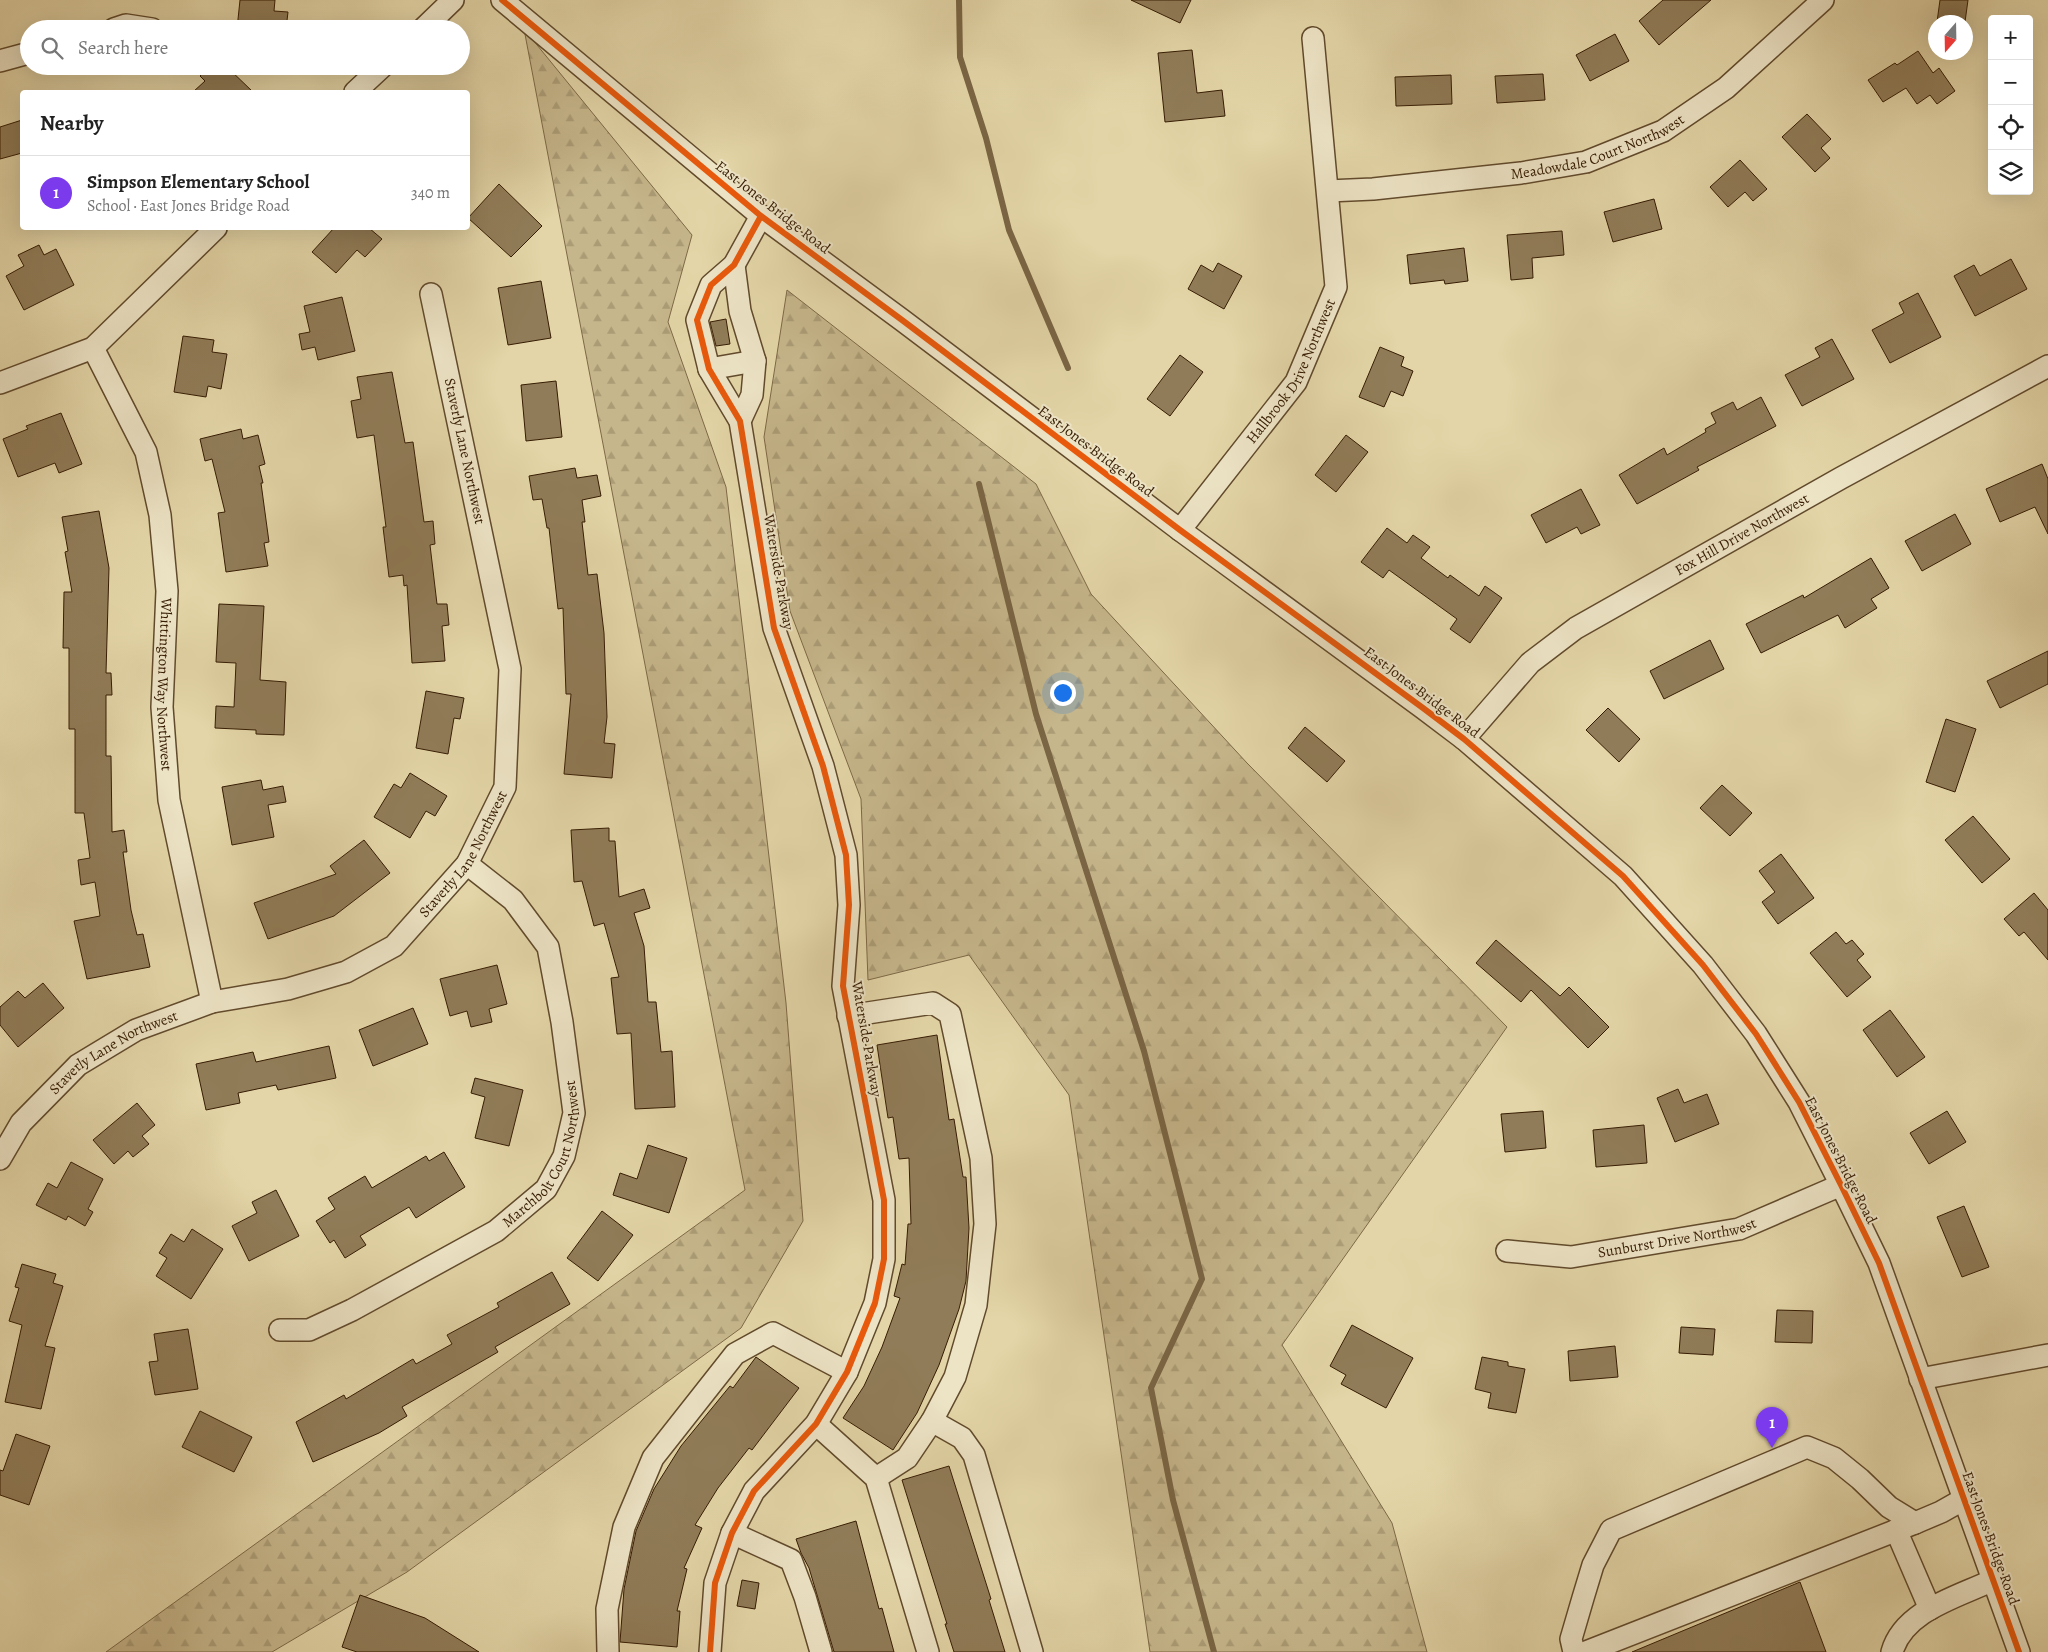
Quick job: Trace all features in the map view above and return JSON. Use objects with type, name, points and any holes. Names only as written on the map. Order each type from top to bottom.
[{"type":"street","points":[[432,20],[453,0]]},
{"type":"street","name":"East Jones Bridge Road","points":[[502,0],[761,216],[1180,530],[1464,739],[1623,876],[1703,965],[1756,1034],[1799,1102],[1879,1263],[2019,1652]]},
{"type":"street","name":"Meadowdale Court Northwest","points":[[1328,191],[1372,189],[1522,173],[1586,162],[1671,126],[1726,88],[1823,0]]},
{"type":"street","name":"Hallbrook Drive Northwest","points":[[1180,530],[1296,382],[1336,287],[1313,38]]},
{"type":"street","points":[[0,61],[20,55]]},
{"type":"street","points":[[357,90],[373,75]]},
{"type":"street","name":"Waterside Parkway","points":[[710,1652],[715,1583],[732,1533],[754,1491],[816,1424],[847,1372],[875,1303],[884,1259],[884,1200],[843,986],[849,905],[846,855],[823,766],[774,628],[740,421],[709,369],[697,320],[711,285],[734,265],[761,216]]},
{"type":"street","points":[[0,383],[93,348],[214,230]]},
{"type":"street","points":[[734,265],[740,311],[755,361],[752,395],[740,421]]},
{"type":"street","name":"Staverly Lane Northwest","points":[[0,1159],[21,1123],[78,1066],[136,1030],[212,1002],[288,989],[354,968],[394,946],[467,864],[505,787],[510,669],[431,294]]},
{"type":"street","name":"Whittington Way Northwest","points":[[93,348],[146,452],[160,515],[168,591],[162,707],[169,800],[212,1002]]},
{"type":"street","points":[[709,369],[755,361]]},
{"type":"street","name":"Fox Hill Drive Northwest","points":[[1464,739],[1530,663],[1576,628],[1841,478],[2048,366]]},
{"type":"street","name":"Marchbolt Court Northwest","points":[[280,1330],[309,1330],[352,1310],[496,1231],[546,1189],[564,1156],[574,1113],[562,1022],[548,947],[513,900],[467,864]]},
{"type":"street","points":[[848,1016],[933,1003],[950,1014],[981,1158],[985,1224],[976,1305],[955,1377],[932,1420],[907,1458],[876,1478]]},
{"type":"street","name":"Sunburst Drive Northwest","points":[[1507,1251],[1571,1257],[1739,1229],[1841,1185]]},
{"type":"street","points":[[608,1652],[607,1609],[624,1527],[653,1458],[734,1354],[772,1333],[847,1372]]},
{"type":"street","points":[[1920,1378],[2048,1355]]},
{"type":"street","points":[[932,1420],[962,1438],[974,1455],[1032,1652]]},
{"type":"street","points":[[816,1424],[876,1478],[928,1652]]},
{"type":"street","points":[[1574,1652],[1571,1639],[1583,1598],[1593,1566],[1611,1530],[1807,1447],[1834,1458],[1860,1479],[1889,1507],[1905,1527],[1930,1609]]},
{"type":"street","points":[[1586,1652],[1905,1527],[1964,1499]]},
{"type":"street","points":[[732,1533],[791,1560],[805,1597],[821,1652]]},
{"type":"street","points":[[1892,1652],[1895,1642],[1916,1616],[1993,1580]]},
{"type":"green space","points":[[524,29],[692,235],[668,322],[726,487],[786,1003],[803,1221],[741,1328],[407,1572],[272,1652],[106,1652],[745,1190]]},
{"type":"green space","points":[[787,290],[1036,484],[1091,594],[1247,763],[1507,1027],[1282,1345],[1392,1523],[1427,1652],[1150,1652],[1069,1095],[969,955],[868,980],[861,799],[790,611],[764,437]]},
{"type":"building","points":[[240,0],[275,0],[274,11],[288,12],[287,20],[238,20]]},
{"type":"building","points":[[1131,0],[1191,0],[1180,23]]},
{"type":"building","points":[[1663,0],[1711,0],[1659,45],[1639,21]]},
{"type":"building","points":[[1940,0],[1968,0],[1966,15],[1938,15]]},
{"type":"building","points":[[1615,34],[1629,61],[1590,81],[1576,55]]},
{"type":"building","points":[[1192,50],[1197,93],[1222,90],[1225,116],[1165,122],[1158,53]]},
{"type":"building","points":[[1918,51],[1933,73],[1939,68],[1955,91],[1937,104],[1930,95],[1917,104],[1906,88],[1883,102],[1868,80],[1895,63],[1897,65]]},
{"type":"building","points":[[1543,74],[1545,100],[1497,103],[1495,76]]},
{"type":"building","points":[[235,75],[251,90],[195,90],[205,81],[200,76]]},
{"type":"building","points":[[1451,75],[1452,104],[1396,106],[1395,77]]},
{"type":"building","points":[[1807,114],[1831,139],[1821,148],[1830,158],[1815,172],[1782,137]]},
{"type":"building","points":[[20,121],[20,154],[0,159],[0,127]]},
{"type":"building","points":[[1740,160],[1767,189],[1753,201],[1745,192],[1728,207],[1710,187]]},
{"type":"building","points":[[499,184],[542,226],[511,257],[470,220],[470,216]]},
{"type":"building","points":[[1654,199],[1662,229],[1613,242],[1604,212]]},
{"type":"building","points":[[332,230],[371,230],[382,239],[365,257],[357,250],[336,273],[312,252]]},
{"type":"building","points":[[1562,231],[1564,255],[1532,258],[1533,278],[1511,280],[1507,235]]},
{"type":"building","points":[[39,245],[44,255],[56,249],[74,285],[24,310],[6,276],[24,266],[18,255]]},
{"type":"building","points":[[1464,248],[1468,281],[1445,284],[1444,280],[1410,284],[1407,255]]},
{"type":"building","points":[[2011,259],[2027,289],[1975,316],[1954,276],[1974,265],[1980,276]]},
{"type":"building","points":[[1218,263],[1242,276],[1224,309],[1188,289],[1201,265],[1213,272]]},
{"type":"building","points":[[541,281],[551,338],[508,345],[498,288]]},
{"type":"building","points":[[1918,293],[1941,337],[1890,363],[1872,330],[1904,313],[1899,303]]},
{"type":"building","points":[[342,297],[355,351],[318,360],[315,347],[302,350],[299,334],[310,332],[304,306]]},
{"type":"building","points":[[726,319],[730,344],[716,346],[710,322]]},
{"type":"building","points":[[183,336],[214,340],[212,352],[227,354],[221,389],[208,386],[206,397],[174,392]]},
{"type":"building","points":[[1832,339],[1854,379],[1802,406],[1785,375],[1820,357],[1815,348]]},
{"type":"building","points":[[1380,347],[1404,357],[1401,366],[1413,371],[1403,396],[1391,391],[1384,407],[1359,397]]},
{"type":"building","points":[[1180,355],[1203,372],[1170,416],[1147,399]]},
{"type":"building","points":[[392,372],[405,443],[413,442],[424,522],[433,521],[435,544],[430,545],[437,604],[447,604],[449,625],[442,626],[445,661],[412,663],[407,585],[404,586],[403,575],[389,577],[383,527],[386,527],[374,435],[357,438],[351,401],[361,399],[357,377]]},
{"type":"building","points":[[556,381],[562,437],[526,441],[521,385]]},
{"type":"building","points":[[1761,397],[1776,426],[1697,467],[1699,470],[1637,504],[1619,475],[1664,448],[1667,455],[1706,432],[1705,429],[1716,423],[1711,413],[1733,402],[1737,410]]},
{"type":"building","points":[[61,413],[82,464],[59,473],[55,463],[18,477],[3,439],[28,429],[26,426]]},
{"type":"building","points":[[241,429],[243,439],[258,435],[265,464],[259,466],[263,483],[261,483],[269,542],[264,543],[268,566],[226,572],[218,513],[225,512],[212,459],[205,461],[200,439]]},
{"type":"building","points":[[1346,435],[1368,452],[1336,492],[1315,475]]},
{"type":"building","points":[[2042,464],[2048,479],[2048,534],[2035,507],[2000,522],[1986,489]]},
{"type":"building","points":[[575,468],[577,478],[597,475],[601,496],[582,500],[585,522],[582,522],[588,575],[597,574],[604,633],[607,717],[604,743],[615,744],[612,778],[564,774],[571,694],[566,694],[563,608],[558,609],[549,528],[547,528],[542,499],[533,500],[529,476]]},
{"type":"building","points":[[1581,489],[1600,525],[1581,534],[1577,527],[1546,543],[1531,515]]},
{"type":"building","points":[[99,511],[109,568],[106,673],[111,673],[112,695],[106,695],[106,756],[111,756],[112,832],[124,830],[127,852],[123,852],[131,910],[137,935],[143,934],[150,967],[87,979],[74,921],[100,916],[95,882],[81,885],[78,860],[90,858],[84,813],[75,813],[75,729],[69,729],[69,648],[63,648],[64,592],[72,592],[65,552],[68,551],[62,517]]},
{"type":"building","points":[[1955,514],[1971,544],[1922,571],[1905,541]]},
{"type":"building","points":[[1387,528],[1407,543],[1413,535],[1430,547],[1421,558],[1448,578],[1450,575],[1479,596],[1485,586],[1502,598],[1470,643],[1450,629],[1457,619],[1389,570],[1383,578],[1361,562]]},
{"type":"building","points":[[1871,558],[1889,588],[1871,599],[1877,608],[1845,628],[1838,615],[1761,653],[1746,624],[1803,595],[1804,598]]},
{"type":"building","points":[[219,604],[264,606],[260,680],[286,682],[284,735],[256,734],[256,730],[215,728],[216,706],[234,707],[236,663],[216,662]]},
{"type":"building","points":[[1710,640],[1724,669],[1664,699],[1650,671]]},
{"type":"building","points":[[2048,651],[2048,684],[2000,708],[1987,681]]},
{"type":"building","points":[[426,691],[464,698],[460,719],[454,718],[448,754],[416,748]]},
{"type":"building","points":[[1608,708],[1640,739],[1619,762],[1586,730]]},
{"type":"building","points":[[1946,719],[1976,729],[1955,792],[1926,782]]},
{"type":"building","points":[[1305,727],[1345,761],[1327,782],[1288,748]]},
{"type":"building","points":[[410,773],[447,796],[435,816],[426,811],[410,838],[374,817],[394,784],[401,788]]},
{"type":"building","points":[[261,780],[263,790],[283,786],[286,802],[268,805],[274,837],[232,845],[222,787]]},
{"type":"building","points":[[1722,785],[1752,813],[1730,836],[1700,808]]},
{"type":"building","points":[[1973,816],[2010,859],[1982,883],[1945,840]]},
{"type":"building","points":[[609,828],[609,841],[615,841],[619,897],[644,889],[650,908],[634,913],[644,946],[648,1002],[656,1002],[661,1052],[672,1051],[675,1107],[635,1109],[631,1033],[617,1034],[611,978],[619,977],[604,923],[594,926],[582,881],[574,882],[571,830]]},
{"type":"building","points":[[364,840],[390,873],[334,916],[268,939],[254,903],[336,874],[330,866]]},
{"type":"building","points":[[1781,854],[1814,898],[1778,924],[1762,902],[1775,892],[1759,871]]},
{"type":"building","points":[[2034,893],[2048,910],[2048,960],[2024,932],[2019,936],[2004,919]]},
{"type":"building","points":[[1836,932],[1846,944],[1852,940],[1864,954],[1857,960],[1871,977],[1847,997],[1810,953]]},
{"type":"building","points":[[1496,940],[1560,996],[1569,987],[1609,1027],[1588,1048],[1531,990],[1521,1002],[1476,963]]},
{"type":"building","points":[[497,965],[507,1004],[489,1009],[492,1022],[471,1027],[467,1011],[450,1016],[440,979]]},
{"type":"building","points":[[43,983],[64,1008],[18,1047],[0,1025],[0,1007],[18,991],[25,998]]},
{"type":"building","points":[[413,1008],[428,1044],[373,1066],[359,1030]]},
{"type":"building","points":[[1890,1010],[1925,1057],[1897,1077],[1863,1030]]},
{"type":"building","points":[[937,1035],[949,1120],[954,1119],[963,1177],[966,1177],[969,1228],[966,1281],[959,1309],[939,1365],[917,1413],[893,1450],[843,1418],[864,1386],[882,1347],[900,1298],[894,1296],[902,1264],[905,1265],[908,1224],[911,1224],[909,1158],[899,1159],[893,1117],[888,1118],[877,1045]]},
{"type":"building","points":[[329,1046],[336,1078],[278,1090],[276,1085],[238,1093],[240,1103],[206,1110],[196,1064],[253,1052],[256,1062]]},
{"type":"building","points":[[475,1078],[523,1090],[509,1146],[475,1138],[485,1097],[471,1093]]},
{"type":"building","points":[[1678,1089],[1684,1103],[1707,1094],[1719,1124],[1675,1142],[1657,1098]]},
{"type":"building","points":[[137,1103],[155,1125],[142,1136],[149,1144],[133,1157],[128,1151],[114,1164],[93,1140]]},
{"type":"building","points":[[1543,1111],[1546,1148],[1505,1152],[1501,1114]]},
{"type":"building","points":[[1947,1111],[1966,1142],[1929,1164],[1910,1133]]},
{"type":"building","points":[[1644,1125],[1647,1163],[1596,1167],[1593,1130]]},
{"type":"building","points":[[648,1145],[687,1158],[669,1213],[613,1195],[620,1173],[637,1179]]},
{"type":"building","points":[[444,1152],[465,1187],[416,1218],[409,1207],[360,1236],[366,1245],[345,1258],[334,1240],[330,1243],[316,1221],[335,1209],[328,1198],[365,1176],[372,1188],[426,1156],[429,1161]]},
{"type":"building","points":[[71,1162],[103,1179],[88,1209],[93,1212],[85,1226],[68,1216],[66,1220],[36,1205],[48,1183],[57,1188]]},
{"type":"building","points":[[276,1190],[299,1236],[249,1261],[232,1226],[257,1213],[252,1202]]},
{"type":"building","points":[[1964,1206],[1989,1267],[1962,1277],[1937,1217]]},
{"type":"building","points":[[602,1211],[633,1235],[598,1281],[567,1258]]},
{"type":"building","points":[[192,1229],[223,1249],[191,1299],[156,1276],[167,1258],[159,1253],[171,1234],[184,1242]]},
{"type":"building","points":[[22,1264],[56,1274],[53,1283],[63,1286],[45,1346],[55,1348],[41,1409],[5,1402],[22,1325],[9,1321],[19,1288],[15,1287]]},
{"type":"building","points":[[552,1272],[570,1304],[495,1347],[498,1352],[402,1407],[407,1416],[379,1433],[313,1462],[296,1422],[344,1395],[346,1399],[413,1359],[416,1364],[452,1344],[447,1335],[499,1307],[497,1303]]},
{"type":"building","points":[[1777,1310],[1813,1311],[1812,1343],[1775,1342]]},
{"type":"building","points":[[1352,1325],[1413,1358],[1386,1408],[1341,1384],[1346,1375],[1330,1366]]},
{"type":"building","points":[[1681,1327],[1715,1329],[1713,1355],[1679,1353]]},
{"type":"building","points":[[188,1329],[198,1389],[155,1395],[149,1362],[158,1361],[154,1334]]},
{"type":"building","points":[[1615,1346],[1618,1377],[1570,1381],[1568,1351]]},
{"type":"building","points":[[756,1357],[799,1388],[752,1450],[749,1448],[718,1488],[695,1525],[702,1528],[684,1568],[687,1569],[677,1611],[680,1611],[677,1647],[620,1642],[624,1589],[636,1531],[654,1489],[681,1446],[730,1386],[733,1388]]},
{"type":"building","points":[[1482,1357],[1508,1362],[1508,1366],[1525,1369],[1516,1413],[1488,1408],[1491,1393],[1475,1389]]},
{"type":"building","points":[[200,1411],[252,1437],[234,1472],[182,1447]]},
{"type":"building","points":[[16,1434],[50,1446],[29,1505],[0,1495],[0,1470],[3,1471]]},
{"type":"building","points":[[949,1466],[991,1599],[989,1600],[1005,1652],[954,1652],[945,1624],[947,1624],[902,1480]]},
{"type":"building","points":[[856,1521],[879,1609],[882,1608],[894,1652],[834,1652],[809,1568],[796,1539]]},
{"type":"building","points":[[742,1580],[759,1583],[755,1609],[737,1606]]},
{"type":"building","points":[[1800,1582],[1826,1652],[1632,1652]]},
{"type":"building","points":[[360,1595],[425,1618],[479,1652],[357,1652],[342,1647]]},
{"type":"waterway","points":[[959,0],[960,57],[986,138],[1009,230],[1068,368]]},
{"type":"waterway","points":[[979,484],[1036,714],[1144,1051],[1202,1279],[1151,1388],[1173,1500],[1214,1652]]},
{"type":"cycle path","points":[[502,0],[761,216],[1180,530],[1464,739],[1623,876],[1703,965],[1756,1034],[1799,1102],[1879,1263],[2019,1652]]},
{"type":"cycle path","points":[[710,1652],[715,1583],[732,1533],[754,1491],[816,1424],[847,1372],[875,1303],[884,1259],[884,1200],[843,986],[849,905],[846,855],[823,766],[774,628],[740,421],[709,369],[697,320],[711,285],[734,265],[761,216]]},
{"type":"place","name":"Simpson Elementary School","points":[[1772,1448]]}]
